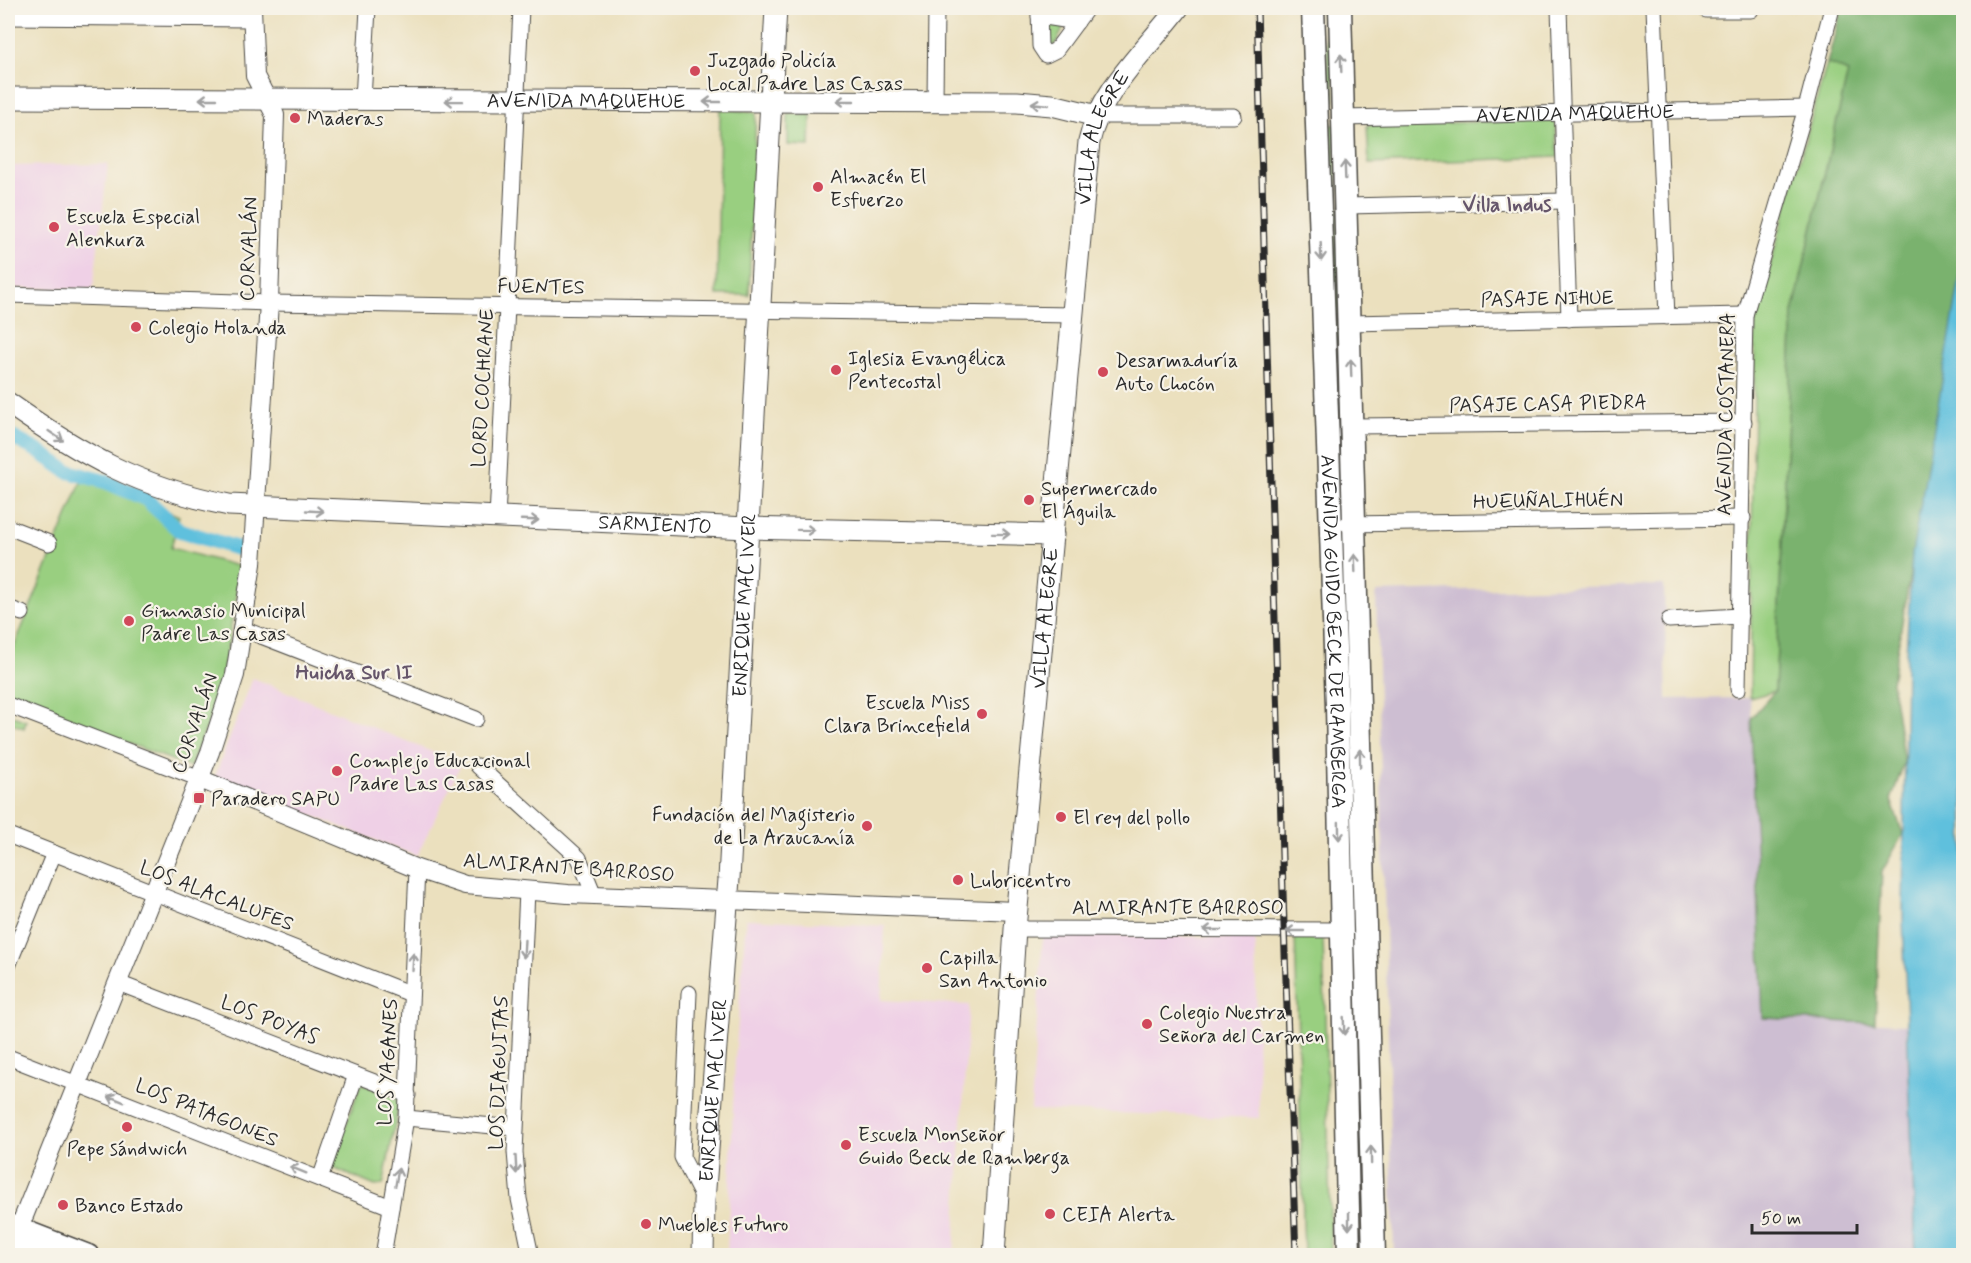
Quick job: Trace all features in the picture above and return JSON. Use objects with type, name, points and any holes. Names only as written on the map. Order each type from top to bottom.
[{"type":"main road","name":"ENRIQUE MAC IVER","points":[[703,1256],[704,1201],[728,899],[776,8]]},
{"type":"main road","name":"VILLA ALEGRE","points":[[994,1256],[1016,920],[1089,142],[1097,116],[1118,82],[1179,8]]},
{"type":"main road","name":"AVENIDA GUIDO BECK DE RAMBERGA","points":[[1313,8],[1330,524],[1349,1256]]},
{"type":"main road","name":"AVENIDA GUIDO BECK DE RAMBERGA","points":[[1340,8],[1374,1256]]},
{"type":"main road","name":"AVENIDA MAQUEHUE","points":[[8,98],[517,102],[935,101],[1044,104],[1097,116]]},
{"type":"main road","points":[[1316,119],[1343,118]]},
{"type":"main road","name":"SARMIENTO","points":[[8,403],[81,452],[125,475],[174,493],[256,508],[748,528],[1053,535]]},
{"type":"main road","points":[[1341,930],[1355,921],[1364,906]]},
{"type":"main road","points":[[1341,930],[1355,936],[1366,952]]},
{"type":"main road","points":[[12,1235],[39,1256]]},
{"type":"main road","points":[[12,1235],[88,1256]]},
{"type":"street","points":[[363,100],[368,8]]},
{"type":"street","name":"LORD COCHRANE","points":[[497,519],[521,8]]},
{"type":"street","points":[[935,101],[936,8]]},
{"type":"street","points":[[1077,22],[1039,12],[1040,46],[1046,55],[1056,51],[1077,22],[1086,8]]},
{"type":"street","points":[[1559,8],[1569,319]]},
{"type":"street","points":[[1654,8],[1667,317]]},
{"type":"street","points":[[1706,8],[1706,10],[1751,10],[1751,8]]},
{"type":"street","name":"AVENIDA COSTANERA","points":[[1738,689],[1745,315],[1806,108],[1832,8]]},
{"type":"street","points":[[8,17],[252,13]]},
{"type":"street","name":"CORVALÁN","points":[[12,1235],[77,1083],[200,779],[229,698],[243,629],[252,564],[269,303],[275,115],[255,76],[252,13]]},
{"type":"street","name":"AVENIDA MAQUEHUE","points":[[1343,118],[1806,108]]},
{"type":"street","name":"AVENIDA MAQUEHUE","points":[[1097,116],[1234,116]]},
{"type":"street","points":[[1347,206],[1565,201]]},
{"type":"street","name":"FUENTES","points":[[8,295],[269,303],[1074,315]]},
{"type":"street","name":"PASAJE NIHUE","points":[[1349,323],[1745,315]]},
{"type":"street","name":"PASAJE CASA PIEDRA","points":[[1353,426],[1744,422]]},
{"type":"street","name":"HUEUÑALIHUÉN","points":[[1330,524],[1743,518]]},
{"type":"street","points":[[8,527],[50,543]]},
{"type":"street","points":[[1669,620],[1740,616]]},
{"type":"street","points":[[243,629],[476,719]]},
{"type":"street","name":"ALMIRANTE BARROSO","points":[[8,705],[200,779],[417,869],[465,885],[594,895],[728,899],[1016,920],[1341,930]]},
{"type":"street","points":[[478,766],[579,858],[594,895]]},
{"type":"street","name":"LOS ALACALUFES","points":[[8,835],[411,994]]},
{"type":"street","points":[[8,966],[11,945],[54,853]]},
{"type":"street","name":"LOS YAGANES","points":[[383,1256],[406,1118],[417,869]]},
{"type":"street","name":"LOS DIAGUITAS","points":[[527,891],[515,1128],[519,1199],[531,1256]]},
{"type":"street","name":"LOS POYAS","points":[[118,983],[408,1095]]},
{"type":"street","name":"ENRIQUE MAC IVER","points":[[689,993],[682,1157],[704,1201]]},
{"type":"street","name":"LOS PATAGONES","points":[[8,1057],[391,1207]]},
{"type":"street","name":"LOS YAGANES","points":[[320,1179],[356,1075]]},
{"type":"street","points":[[406,1118],[515,1128]]},
{"type":"shaded area","name":"Escuela Especial Alenkura","points":[[108,164],[93,289],[8,288],[8,166]]},
{"type":"shaded area","points":[[1664,585],[1667,699],[1750,698],[1763,1018],[1906,1024],[1916,1255],[1394,1255],[1376,592]]},
{"type":"shaded area","name":"Complejo Educacional Padre Las Casas","points":[[253,678],[461,764],[417,856],[214,778]]},
{"type":"shaded area","name":"Escuela Monseñor Guido Beck de Ramberga","points":[[746,919],[885,926],[881,1000],[969,1005],[954,1255],[727,1255],[735,1061]]},
{"type":"shaded area","name":"Colegio Nuestra Señora del Carmen","points":[[1043,934],[1255,938],[1259,1118],[1031,1110]]},
{"type":"green space","points":[[1321,8],[1331,8],[1334,101],[1330,101],[1326,36]]},
{"type":"green space","points":[[1842,8],[1963,8],[1963,261],[1892,682],[1904,763],[1891,800],[1903,834],[1882,872],[1875,1023],[1763,1018],[1751,718],[1775,691],[1793,313],[1848,72],[1827,63]]},
{"type":"green space","points":[[1048,25],[1061,25],[1063,29],[1055,45],[1048,47],[1046,42]]},
{"type":"green space","points":[[1827,63],[1848,72],[1793,313],[1775,691],[1750,698],[1755,319]]},
{"type":"green space","points":[[720,109],[756,112],[749,295],[717,295]]},
{"type":"green space","points":[[788,114],[811,115],[810,146],[788,145]]},
{"type":"green space","points":[[1555,120],[1558,157],[1369,164],[1367,125]]},
{"type":"green space","points":[[1330,125],[1335,125],[1343,350],[1332,351],[1326,194],[1331,172]]},
{"type":"green space","name":"Gimnasio Municipal Padre Las Casas","points":[[84,475],[179,516],[171,548],[241,567],[223,673],[208,723],[190,767],[8,697],[8,662]]},
{"type":"green space","points":[[8,714],[26,721],[24,728],[8,722]]},
{"type":"green space","points":[[1295,934],[1323,934],[1331,1255],[1304,1255]]},
{"type":"green space","points":[[361,1083],[397,1099],[399,1104],[383,1185],[375,1186],[331,1167]]},
{"type":"water","points":[[1963,261],[1964,1255],[1916,1256],[1903,918],[1906,654],[1912,554]]},
{"type":"waterway","points":[[8,435],[38,451],[67,471],[107,482],[146,499],[179,530],[239,549]]},
{"type":"railway","points":[[1257,8],[1296,1256]]},
{"type":"place","name":"Juzgado Policía Local Padre Las Casas","points":[[695,71]]},
{"type":"place","name":"Maderas","points":[[295,118]]},
{"type":"place","name":"Almacén El Esfuerzo","points":[[818,187]]},
{"type":"place","name":"Escuela Especial Alenkura","points":[[54,227]]},
{"type":"place","name":"Colegio Holanda","points":[[136,327]]},
{"type":"place","name":"Iglesia Evangélica Pentecostal","points":[[836,370]]},
{"type":"place","name":"Desarmaduría Auto Chocón","points":[[1103,372]]},
{"type":"place","name":"Supermercado El Águila","points":[[1029,500]]},
{"type":"place","name":"Gimnasio Municipal Padre Las Casas","points":[[129,621]]},
{"type":"place","name":"Escuela Miss Clara Brincefield","points":[[982,714]]},
{"type":"place","name":"Complejo Educacional Padre Las Casas","points":[[337,771]]},
{"type":"place","name":"Paradero SAPU","points":[[199,798]]},
{"type":"place","name":"El rey del pollo","points":[[1061,817]]},
{"type":"place","name":"Fundación del Magisterio de La Araucanía","points":[[867,826]]},
{"type":"place","name":"Lubricentro","points":[[958,880]]},
{"type":"place","name":"Capilla San Antonio","points":[[927,968]]},
{"type":"place","name":"Colegio Nuestra Señora del Carmen","points":[[1147,1024]]},
{"type":"place","name":"Pepe sándwich","points":[[127,1127]]},
{"type":"place","name":"Escuela Monseñor Guido Beck de Ramberga","points":[[846,1145]]},
{"type":"place","name":"Banco Estado","points":[[63,1205]]},
{"type":"place","name":"CEIA Alerta","points":[[1050,1214]]},
{"type":"place","name":"Muebles Futuro","points":[[646,1224]]},
{"type":"district","name":"Villa Indus","points":[[1507,204]]},
{"type":"district","name":"Huicha Sur II","points":[[354,672]]}]
